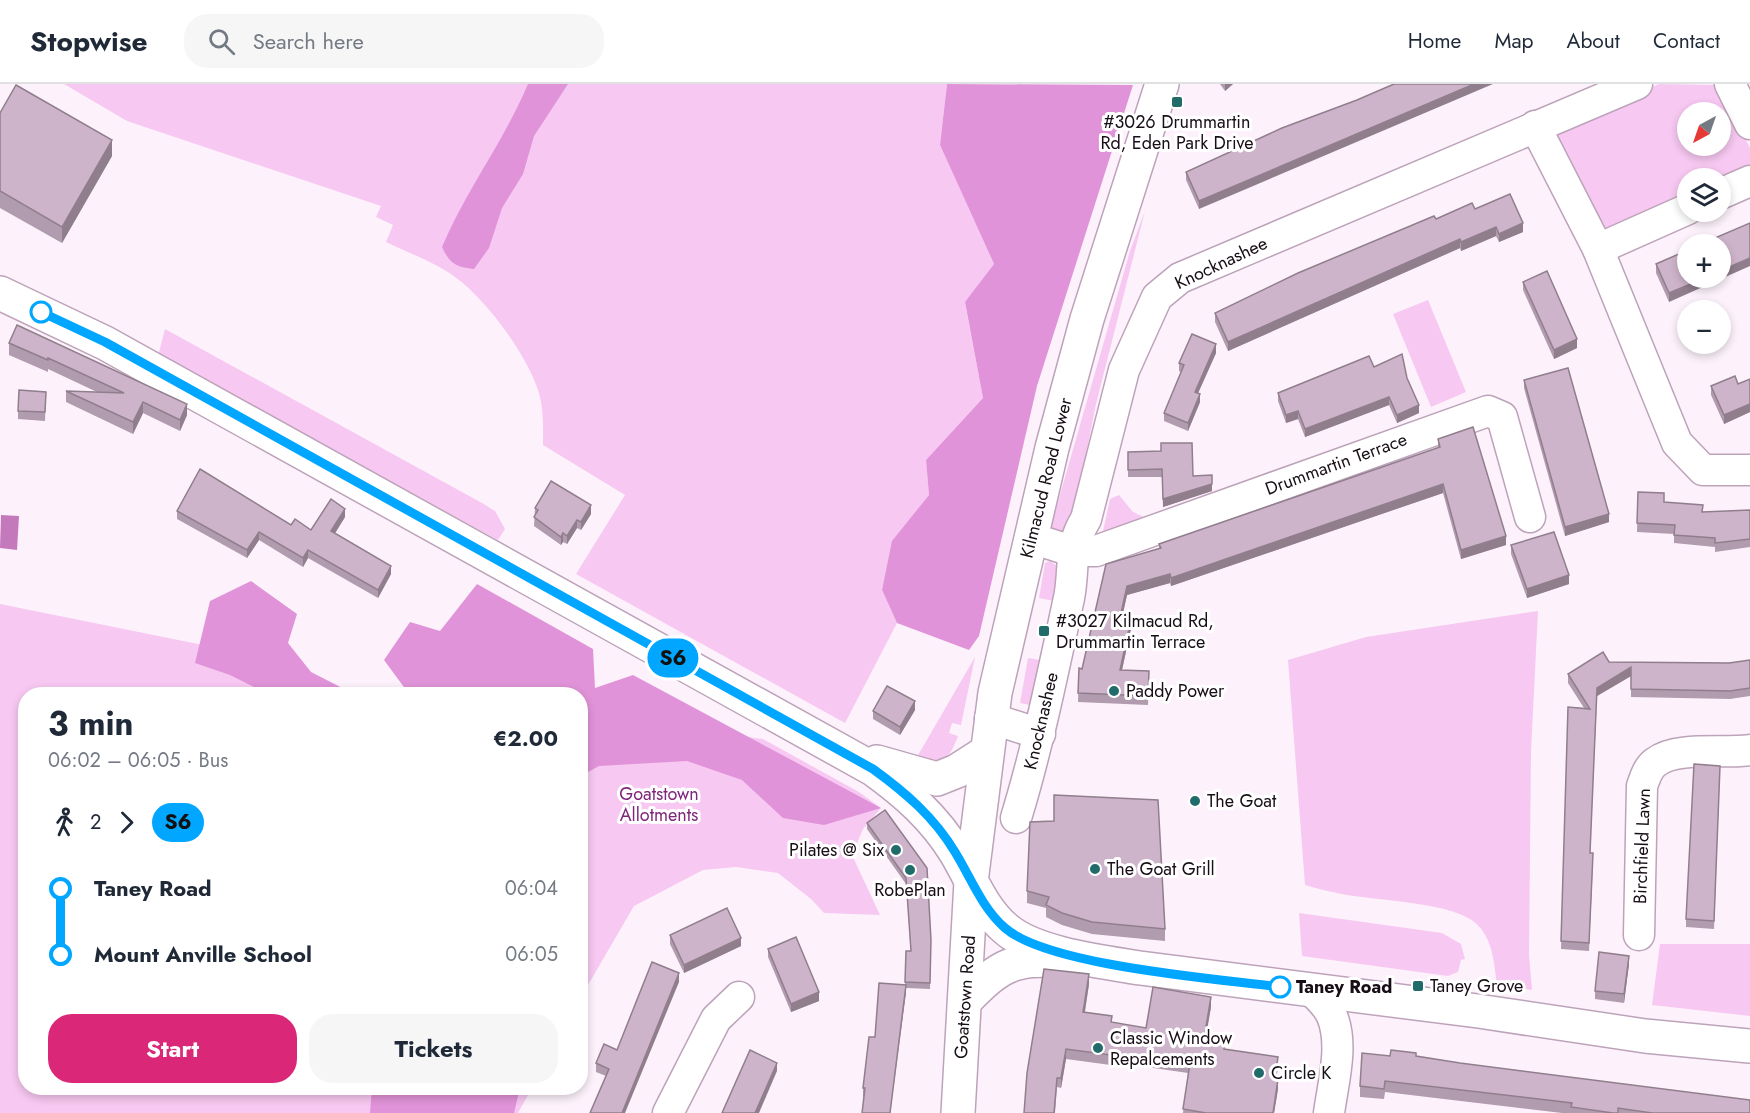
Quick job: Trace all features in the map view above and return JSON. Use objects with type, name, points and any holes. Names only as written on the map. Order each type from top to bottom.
[{"type":"main road","name":"Kilmacud Road Lower","points":[[971,882],[990,718],[1031,538],[1087,320],[1162,84]]},
{"type":"main road","points":[[0,293],[105,342],[324,466],[849,755],[901,789],[927,814],[946,837],[971,882],[996,917],[1014,934],[1059,952],[1094,961],[1645,1036],[1750,1046]]},
{"type":"main road","points":[[849,755],[937,778],[957,771],[985,753]]},
{"type":"main road","name":"Goatstown Road","points":[[958,1113],[971,882]]},
{"type":"main road","points":[[966,1000],[988,978],[1011,963],[1031,960],[1094,961]]},
{"type":"street","name":"Knocknashee","points":[[1016,818],[1040,734],[1071,589],[1072,551],[1077,534],[1086,519],[1124,370],[1157,297],[1180,278],[1637,84]]},
{"type":"street","points":[[1730,84],[1750,124]]},
{"type":"street","points":[[1534,126],[1599,249],[1677,443],[1703,470],[1750,470]]},
{"type":"street","points":[[1731,189],[1750,181]]},
{"type":"street","points":[[1599,249],[1677,214]]},
{"type":"street","name":"Drummartin Terrace","points":[[1072,551],[1095,551],[1488,411],[1502,417],[1530,517]]},
{"type":"street","points":[[1031,538],[1072,551]]},
{"type":"street","points":[[990,718],[1040,734]]},
{"type":"street","name":"Birchfield Lawn","points":[[1639,935],[1641,786],[1648,771],[1656,761],[1679,754],[1750,750]]},
{"type":"street","points":[[1311,991],[1333,1018],[1337,1056],[1329,1113]]},
{"type":"street","points":[[668,1113],[716,1019],[739,998]]},
{"type":"green space","points":[[64,84],[947,84],[940,145],[994,264],[965,303],[983,398],[926,460],[929,495],[893,541],[882,590],[897,623],[845,723],[576,574],[625,495],[543,445],[540,397],[515,344],[480,299],[455,277],[430,262],[386,242],[393,225],[376,217],[381,206],[127,121]]},
{"type":"green space","points":[[1659,84],[1718,85],[1727,102],[1677,102],[1677,156],[1731,156],[1731,111],[1750,148],[1750,174],[1731,177],[1731,168],[1677,168],[1677,210],[1606,244],[1548,131]]},
{"type":"green space","points":[[1145,211],[1096,404],[1072,525],[1062,534],[1051,529],[1051,526],[1130,251]]},
{"type":"green space","points":[[1428,300],[1466,392],[1431,407],[1393,314]]},
{"type":"green space","points":[[165,329],[482,503],[495,511],[505,529],[498,540],[158,356]]},
{"type":"green space","points":[[1119,495],[1133,512],[1152,521],[1100,545],[1110,499]]},
{"type":"green space","points":[[1050,561],[1062,569],[1056,572],[1054,601],[1039,598],[1045,563]]},
{"type":"green space","points":[[0,604],[208,646],[307,687],[18,687],[18,1095],[528,1095],[518,1113],[0,1113]]},
{"type":"green space","points":[[1538,611],[1531,752],[1529,955],[1532,990],[1497,985],[1491,950],[1485,934],[1473,921],[1461,914],[1427,905],[1352,896],[1305,885],[1288,660],[1366,637]]},
{"type":"green space","points":[[975,657],[961,725],[952,723],[949,733],[958,736],[951,751],[939,762],[917,757]]},
{"type":"green space","points":[[1028,658],[1040,660],[1030,705],[1020,703]]},
{"type":"green space","name":"Goatstown Allotments","points":[[625,722],[763,739],[859,792],[881,808],[863,829],[852,855],[880,915],[824,913],[811,899],[778,873],[736,867],[703,870],[634,906],[588,985],[588,731]]},
{"type":"green space","points":[[1299,913],[1442,933],[1461,944],[1465,959],[1461,960],[1458,972],[1448,976],[1302,956]]},
{"type":"green space","points":[[1660,944],[1750,944],[1750,1016],[1652,1005]]},
{"type":"shaded area","points":[[528,84],[568,84],[534,136],[523,174],[502,208],[489,248],[474,269],[458,266],[451,261],[442,247],[462,206],[508,126]]},
{"type":"shaded area","points":[[947,84],[1133,85],[1037,386],[979,636],[969,650],[897,623],[882,590],[892,541],[929,495],[926,460],[983,398],[965,302],[994,264],[940,145]]},
{"type":"shaded area","points":[[1,515],[19,516],[17,550],[0,548]]},
{"type":"shaded area","points":[[251,581],[297,614],[288,643],[311,672],[340,687],[254,687],[230,675],[195,663],[210,601]]},
{"type":"shaded area","points":[[477,584],[593,649],[595,688],[633,675],[881,808],[824,825],[783,818],[742,780],[687,761],[599,766],[588,772],[588,687],[404,687],[384,660],[410,622],[440,631]]},
{"type":"shaded area","points":[[371,1095],[518,1095],[514,1113],[370,1113]]},
{"type":"building","points":[[1394,84],[1474,84],[1199,201],[1186,172],[1282,128]]},
{"type":"building","points":[[16,85],[112,140],[62,227],[0,191],[0,113]]},
{"type":"building","points":[[1510,194],[1523,223],[1499,234],[1496,227],[1461,242],[1460,239],[1228,342],[1215,313],[1298,273],[1434,216],[1436,219],[1472,203],[1475,209]]},
{"type":"building","points":[[1750,223],[1750,258],[1731,266],[1731,234],[1724,234]]},
{"type":"building","points":[[1677,255],[1677,288],[1681,288],[1669,293],[1656,264]]},
{"type":"building","points":[[1547,271],[1577,339],[1554,350],[1523,282]]},
{"type":"building","points":[[17,325],[187,404],[180,420],[143,402],[133,422],[66,391],[124,393],[9,343]]},
{"type":"building","points":[[1192,334],[1216,344],[1195,392],[1200,394],[1188,423],[1164,413],[1184,365],[1179,363]]},
{"type":"building","points":[[1402,354],[1407,378],[1419,405],[1397,415],[1389,397],[1305,429],[1298,411],[1286,415],[1278,393],[1369,356],[1374,367]]},
{"type":"building","points":[[1568,368],[1609,514],[1565,527],[1524,380]]},
{"type":"building","points":[[1735,376],[1738,384],[1750,379],[1750,404],[1724,415],[1711,386]]},
{"type":"building","points":[[19,390],[46,392],[45,412],[18,411]]},
{"type":"building","points":[[1473,427],[1506,536],[1461,550],[1443,484],[1171,578],[1170,574],[1127,586],[1121,613],[1132,615],[1120,670],[1149,671],[1148,696],[1078,693],[1079,668],[1082,669],[1106,564],[1161,548],[1159,544],[1440,447],[1438,439]]},
{"type":"building","points":[[1161,443],[1192,443],[1193,476],[1212,475],[1212,484],[1163,499],[1162,469],[1128,470],[1128,452],[1161,451]]},
{"type":"building","points":[[200,469],[291,525],[295,519],[311,530],[331,499],[345,509],[331,531],[391,566],[378,590],[308,550],[303,558],[259,532],[247,550],[177,511]]},
{"type":"building","points":[[551,481],[591,505],[581,522],[577,520],[567,536],[563,533],[561,537],[534,517],[538,510],[535,508]]},
{"type":"building","points":[[1638,492],[1664,493],[1664,502],[1703,505],[1702,512],[1750,510],[1750,539],[1715,543],[1715,538],[1674,535],[1675,525],[1637,523]]},
{"type":"building","points":[[1554,532],[1569,575],[1527,589],[1511,545]]},
{"type":"building","points":[[1603,652],[1609,662],[1729,663],[1750,660],[1750,688],[1730,691],[1631,689],[1631,667],[1597,688],[1590,853],[1593,853],[1589,943],[1561,941],[1568,707],[1590,709],[1568,674]]},
{"type":"building","points":[[887,686],[915,701],[900,727],[873,711]]},
{"type":"building","points":[[1694,764],[1720,766],[1714,921],[1686,919]]},
{"type":"building","name":"The Goat Grill","points":[[1054,795],[1158,800],[1165,929],[1092,922],[1062,913],[1046,905],[1049,897],[1027,891],[1030,822],[1054,821]]},
{"type":"building","points":[[885,810],[927,868],[931,940],[930,983],[905,982],[906,951],[911,951],[906,878],[867,823]]},
{"type":"building","points":[[727,908],[741,938],[684,965],[670,935]]},
{"type":"building","points":[[796,937],[819,992],[791,1004],[768,949]]},
{"type":"building","points":[[1599,952],[1629,956],[1624,994],[1595,991]]},
{"type":"building","points":[[652,962],[679,973],[622,1113],[590,1113],[609,1069],[596,1063],[604,1044],[617,1050]]},
{"type":"building","points":[[1044,969],[1089,974],[1083,1012],[1112,1016],[1111,1022],[1146,1028],[1153,987],[1211,997],[1204,1038],[1225,1041],[1224,1049],[1278,1057],[1275,1078],[1278,1079],[1273,1113],[1206,1113],[1183,1109],[1190,1063],[1119,1053],[1118,1056],[1066,1049],[1061,1078],[1057,1078],[1054,1113],[1024,1113],[1027,1073]]},
{"type":"building","points":[[879,983],[906,985],[890,1113],[862,1113],[869,1037],[875,1037]]},
{"type":"building","points":[[750,1050],[777,1063],[755,1113],[722,1113]]},
{"type":"building","points":[[1391,1050],[1460,1063],[1750,1100],[1750,1113],[1652,1113],[1618,1108],[1618,1113],[1613,1113],[1571,1107],[1572,1103],[1385,1081],[1384,1089],[1360,1086],[1362,1053],[1390,1056]]},
{"type":"bus line","name":"S6","points":[[41,312],[105,342],[324,466],[873,769],[901,789],[927,814],[946,837],[985,903],[1005,928],[1014,934],[1059,952],[1094,961],[1280,987]]},
{"type":"place","name":"#3026 Drummartin Rd, Eden Park Drive","points":[[1177,102]]},
{"type":"place","name":"#3027 Kilmacud Rd, Drummartin Terrace","points":[[1044,631]]},
{"type":"place","name":"Paddy Power","points":[[1114,691]]},
{"type":"place","name":"The Goat","points":[[1195,801]]},
{"type":"place","name":"Pilates @ Six","points":[[896,850]]},
{"type":"place","name":"The Goat Grill","points":[[1095,869]]},
{"type":"place","name":"RobePlan","points":[[910,870]]},
{"type":"place","name":"Taney Grove","points":[[1418,986]]},
{"type":"place","name":"Taney Road","points":[[1280,987]]},
{"type":"place","name":"Classic Window Repalcements","points":[[1098,1048]]},
{"type":"place","name":"Circle K","points":[[1259,1073]]}]
